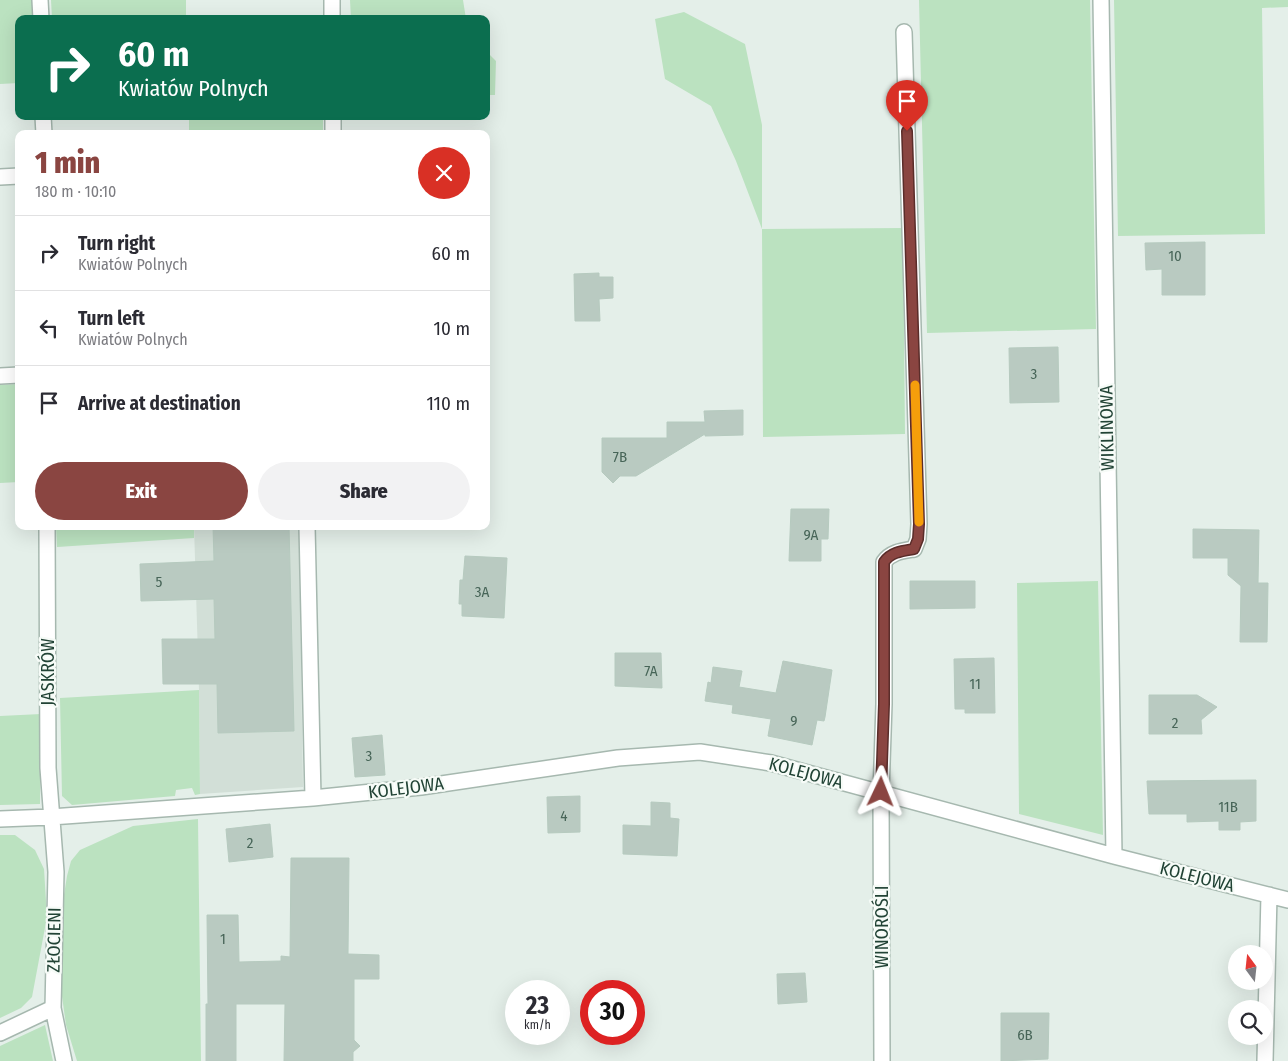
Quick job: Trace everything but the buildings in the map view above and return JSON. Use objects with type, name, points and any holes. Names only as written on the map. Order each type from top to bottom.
[{"type":"street","points":[[40,0],[41,15]]},
{"type":"street","points":[[332,0],[332,15]]},
{"type":"street","name":"WIKLINOWA","points":[[1101,0],[1114,856]]},
{"type":"street","name":"WINOROŚLI","points":[[882,1061],[881,792],[884,704],[884,562],[888,556],[894,553],[914,549],[918,539],[919,524],[904,32]]},
{"type":"street","points":[[0,177],[15,176]]},
{"type":"street","points":[[0,376],[15,375]]},
{"type":"street","name":"JASKRÓW","points":[[47,530],[48,768],[51,817]]},
{"type":"street","points":[[307,530],[313,798]]},
{"type":"street","name":"KOLEJOWA","points":[[0,819],[313,798],[421,787],[618,758],[700,752],[771,763],[1114,856],[1288,900]]},
{"type":"street","name":"ZŁOCIENI","points":[[51,817],[56,872],[53,1008],[64,1061]]},
{"type":"street","points":[[1265,1061],[1268,895]]},
{"type":"street","points":[[0,1033],[53,1008]]},
{"type":"shaded area","points":[[194,530],[300,530],[303,787],[200,794]]},
{"type":"green space","points":[[0,0],[36,0],[36,15],[15,15],[15,83],[0,84]]},
{"type":"green space","points":[[51,0],[186,0],[186,15],[52,15]]},
{"type":"green space","points":[[350,0],[463,0],[465,15],[351,15]]},
{"type":"green space","points":[[919,0],[1090,0],[1096,329],[927,333]]},
{"type":"green space","points":[[1114,0],[1288,0],[1288,7],[1262,8],[1265,234],[1118,236]]},
{"type":"green space","points":[[684,12],[745,44],[762,125],[762,229],[736,161],[711,106],[665,79],[655,19]]},
{"type":"green space","points":[[490,55],[496,61],[495,95],[490,95]]},
{"type":"green space","points":[[189,120],[323,120],[323,130],[189,130]]},
{"type":"green space","points":[[903,228],[905,434],[763,437],[762,229]]},
{"type":"green space","points":[[15,384],[15,482],[0,483],[0,385]]},
{"type":"green space","points":[[56,530],[194,530],[194,538],[57,547]]},
{"type":"green space","points":[[1098,581],[1103,835],[1019,814],[1017,583]]},
{"type":"green space","points":[[199,690],[200,794],[195,795],[192,788],[176,790],[175,796],[72,805],[62,796],[60,698]]},
{"type":"green space","points":[[41,714],[40,804],[0,805],[0,716]]},
{"type":"green space","points":[[198,819],[201,1061],[77,1061],[66,1025],[61,989],[63,901],[71,861],[80,850],[133,826]]},
{"type":"green space","points":[[0,835],[15,835],[35,850],[44,869],[47,917],[32,997],[21,1008],[0,1018]]},
{"type":"green space","points":[[45,1025],[53,1061],[0,1061],[0,1046]]},
{"type":"slow traffic","points":[[915,385],[919,522]]},
{"type":"route","points":[[881,792],[884,704],[884,562],[888,556],[894,553],[914,549],[918,539],[919,524],[907,131]]}]
